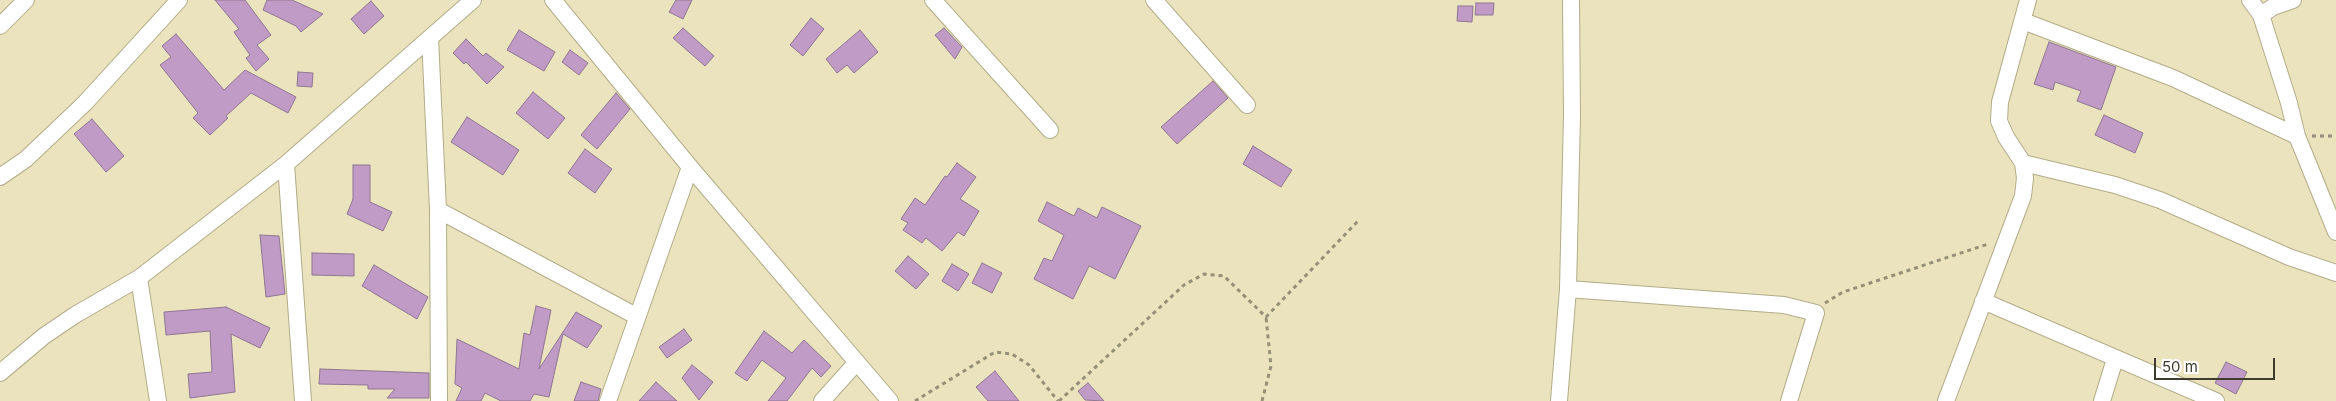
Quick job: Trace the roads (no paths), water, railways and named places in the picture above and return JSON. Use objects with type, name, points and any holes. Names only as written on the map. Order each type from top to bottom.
[{"type":"street","points":[[0,26],[26,0]]},
{"type":"street","points":[[0,177],[26,159],[85,104],[179,0]]},
{"type":"street","points":[[0,373],[44,336],[75,315],[140,278],[286,164],[473,0]]},
{"type":"street","points":[[552,0],[690,167],[890,401]]},
{"type":"street","points":[[933,0],[1050,130]]},
{"type":"street","points":[[1154,0],[1247,105]]},
{"type":"street","points":[[1559,401],[1568,290],[1572,115],[1571,0]]},
{"type":"street","points":[[1946,401],[2023,196],[2026,178],[2022,163],[2006,137],[1999,121],[2000,102],[2028,0]]},
{"type":"street","points":[[2250,0],[2261,15],[2289,103],[2297,136],[2336,232]]},
{"type":"street","points":[[2261,15],[2293,0]]},
{"type":"street","points":[[2022,21],[2173,78],[2297,136]]},
{"type":"street","points":[[430,38],[438,210],[439,401]]},
{"type":"street","points":[[2022,163],[2115,185],[2160,200],[2289,257],[2336,273]]},
{"type":"street","points":[[286,164],[303,401]]},
{"type":"street","points":[[608,401],[636,316],[690,167]]},
{"type":"street","points":[[438,210],[636,316]]},
{"type":"street","points":[[140,278],[158,401]]},
{"type":"street","points":[[1568,290],[1784,305],[1816,312],[1789,401]]},
{"type":"street","points":[[1983,301],[2216,401]]},
{"type":"street","points":[[2102,401],[2115,359]]},
{"type":"street","points":[[822,401],[857,362]]}]
